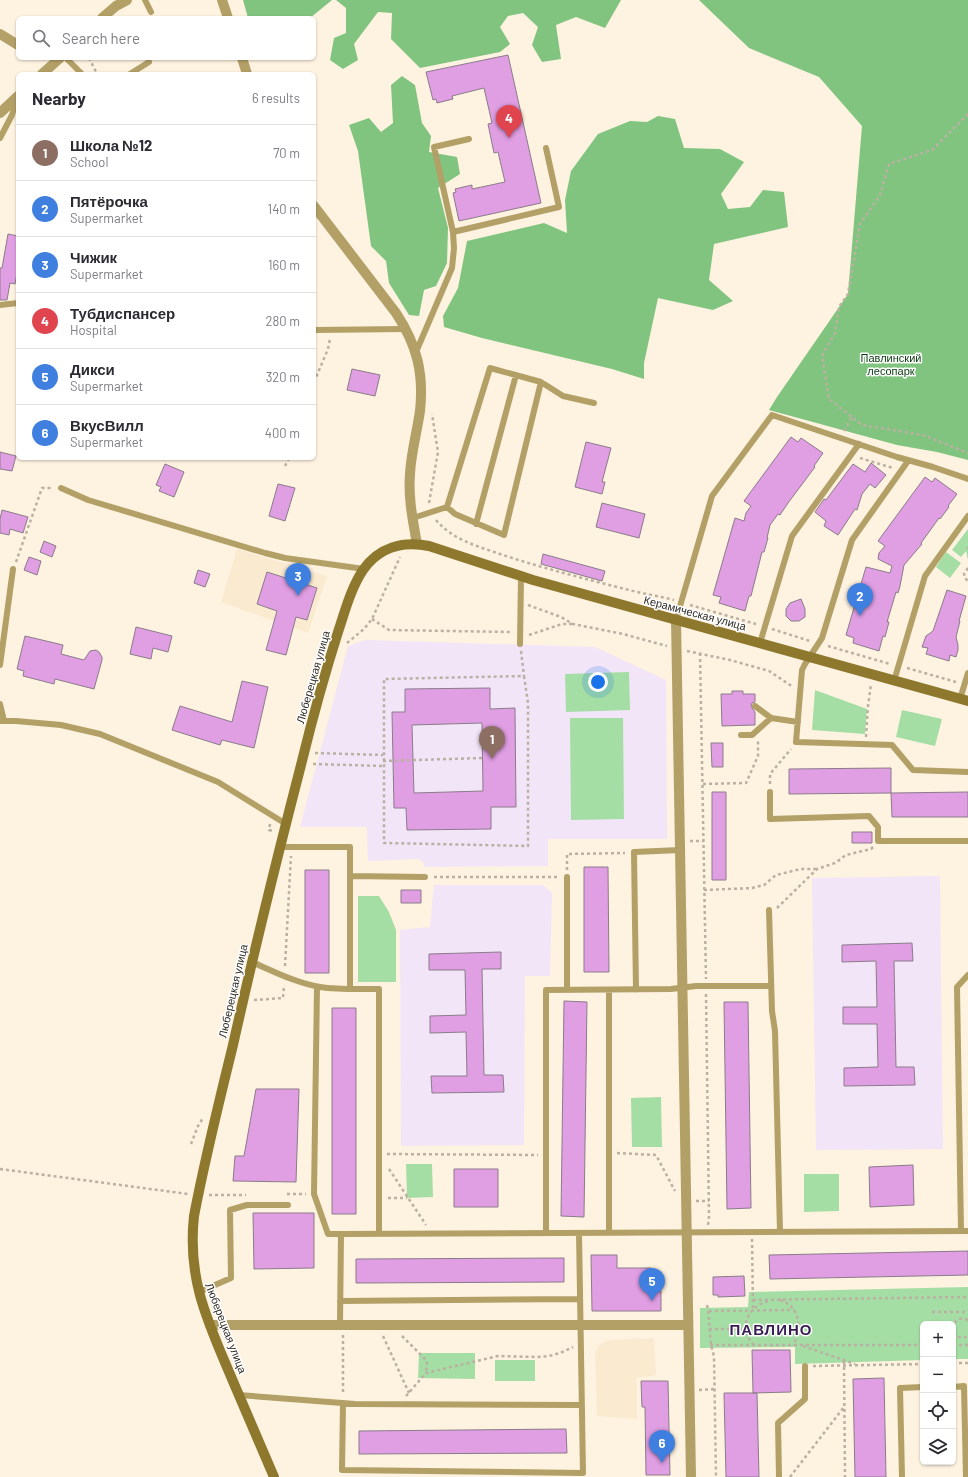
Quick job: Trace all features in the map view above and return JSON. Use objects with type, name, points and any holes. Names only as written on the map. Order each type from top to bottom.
[{"type":"main road","name":"Люберецкая улица","points":[[274,1477],[239,1396],[198,1292],[194,1271],[192,1245],[194,1216],[280,847],[334,642],[356,584],[364,569],[374,557],[386,549],[406,544],[417,544]]},
{"type":"main road","name":"Керамическая улица","points":[[417,544],[429,546],[521,577],[810,657],[873,676],[964,700]]},
{"type":"street","points":[[104,16],[116,6],[127,0]]},
{"type":"street","points":[[222,0],[227,16]]},
{"type":"street","points":[[0,34],[16,44]]},
{"type":"street","points":[[44,72],[58,60]]},
{"type":"street","points":[[243,60],[246,72]]},
{"type":"street","points":[[0,113],[16,99]]},
{"type":"street","points":[[316,209],[396,313],[406,329],[416,352],[420,381],[420,410],[410,475],[410,499],[417,544]]},
{"type":"street","points":[[676,620],[691,1477]]},
{"type":"street","points":[[210,1325],[688,1325]]},
{"type":"lane","points":[[145,0],[151,12]]},
{"type":"lane","points":[[68,60],[80,72]]},
{"type":"lane","points":[[133,72],[149,62]]},
{"type":"lane","points":[[0,138],[12,115],[16,103]]},
{"type":"lane","points":[[416,352],[452,268],[454,248],[453,232],[434,147],[469,139]]},
{"type":"lane","points":[[453,232],[559,207],[546,148]]},
{"type":"lane","points":[[0,305],[16,303]]},
{"type":"lane","points":[[316,330],[406,329]]},
{"type":"lane","points":[[447,507],[490,368],[542,382],[563,396],[594,403]]},
{"type":"lane","points":[[476,524],[516,375]]},
{"type":"lane","points":[[447,507],[455,514],[504,535],[542,382]]},
{"type":"lane","points":[[676,620],[712,496],[772,415],[908,461],[968,479]]},
{"type":"lane","points":[[760,643],[792,536],[859,444]]},
{"type":"lane","points":[[908,461],[852,540],[819,644],[802,670],[796,742],[892,745],[913,770],[968,772]]},
{"type":"lane","points":[[61,488],[88,500],[264,553],[285,558],[364,569]]},
{"type":"lane","points":[[413,518],[447,507]]},
{"type":"lane","points":[[894,681],[925,576],[968,516]]},
{"type":"lane","points":[[0,665],[13,569]]},
{"type":"lane","points":[[520,644],[521,577]]},
{"type":"lane","points":[[964,700],[965,684],[968,673]]},
{"type":"lane","points":[[0,704],[2,721],[61,725],[100,734],[218,782],[286,824]]},
{"type":"lane","points":[[755,706],[771,718],[798,722]]},
{"type":"lane","points":[[741,735],[752,735],[771,718]]},
{"type":"lane","points":[[770,792],[770,819],[869,816],[878,827],[878,841],[968,841]]},
{"type":"lane","points":[[280,847],[350,847],[350,989]]},
{"type":"lane","points":[[636,990],[634,852],[680,850]]},
{"type":"lane","points":[[350,876],[425,877]]},
{"type":"lane","points":[[567,877],[567,990]]},
{"type":"lane","points":[[769,910],[772,1010],[775,1031],[780,1232]]},
{"type":"lane","points":[[252,962],[285,976],[317,987],[332,989],[379,989],[378,1234]]},
{"type":"lane","points":[[317,987],[314,1194],[328,1234],[965,1231],[957,987],[968,974]]},
{"type":"lane","points":[[546,1233],[546,990],[636,990],[706,986],[771,986]]},
{"type":"lane","points":[[609,990],[609,1233]]},
{"type":"lane","points":[[198,1292],[231,1278],[230,1210],[247,1205],[288,1205]]},
{"type":"lane","points":[[343,1403],[342,1470],[582,1473],[579,1233]]},
{"type":"lane","points":[[340,1325],[341,1234]]},
{"type":"lane","points":[[340,1301],[580,1299]]},
{"type":"lane","points":[[779,1477],[778,1423],[805,1399],[804,1366]]},
{"type":"lane","points":[[956,1386],[964,1386],[966,1477]]},
{"type":"lane","points":[[902,1477],[900,1388],[920,1388]]},
{"type":"lane","points":[[239,1396],[343,1403],[582,1405]]},
{"type":"path","points":[[90,60],[97,72]]},
{"type":"path","points":[[968,114],[932,150],[889,164],[880,195],[860,224],[848,294],[839,307],[835,333],[822,356],[829,399],[862,425],[923,435],[968,452]]},
{"type":"path","points":[[316,377],[328,349],[332,331]]},
{"type":"path","points":[[432,416],[438,452],[429,502],[431,513],[437,522],[451,534],[463,541],[535,566],[680,602],[819,644],[965,684]]},
{"type":"path","points":[[843,433],[852,417]]},
{"type":"path","points":[[851,455],[902,470]]},
{"type":"path","points":[[285,466],[288,460]]},
{"type":"path","points":[[13,569],[19,556],[42,488],[61,488]]},
{"type":"path","points":[[344,645],[364,629],[372,619],[406,544]]},
{"type":"path","points":[[968,568],[964,574],[968,581]]},
{"type":"path","points":[[520,602],[561,617],[573,624]]},
{"type":"path","points":[[372,619],[389,630],[520,632]]},
{"type":"path","points":[[524,676],[384,679],[384,843],[528,846],[528,702],[520,644],[524,637],[549,627],[562,624],[573,624],[623,634],[677,649],[730,660],[769,671],[801,692]]},
{"type":"path","points":[[700,653],[709,1201],[707,1232]]},
{"type":"path","points":[[865,744],[868,706],[877,660]]},
{"type":"path","points":[[702,784],[746,783],[758,756],[757,730]]},
{"type":"path","points":[[770,792],[770,774],[796,742]]},
{"type":"path","points":[[383,755],[316,753],[312,764],[383,766]]},
{"type":"path","points":[[383,761],[482,758]]},
{"type":"path","points":[[704,890],[752,888],[764,885],[776,874],[801,869],[817,869],[835,864],[846,855],[871,849],[878,841]]},
{"type":"path","points":[[254,1000],[283,998],[292,847]]},
{"type":"path","points":[[425,877],[567,877],[567,854],[634,852]]},
{"type":"path","points":[[770,917],[778,906],[817,869]]},
{"type":"path","points":[[191,1144],[198,1126],[205,1114]]},
{"type":"path","points":[[379,1153],[546,1155]]},
{"type":"path","points":[[379,1153],[407,1198],[432,1234]]},
{"type":"path","points":[[609,1153],[656,1155],[680,1201],[709,1201]]},
{"type":"path","points":[[0,1169],[198,1196]]},
{"type":"path","points":[[379,1198],[407,1198]]},
{"type":"path","points":[[752,1233],[752,1310]]},
{"type":"path","points":[[752,1300],[968,1297]]},
{"type":"path","points":[[754,1345],[748,1337],[746,1329],[748,1318],[752,1310],[758,1304],[774,1300],[782,1301],[795,1310],[799,1328],[797,1337],[792,1345]]},
{"type":"path","points":[[707,1304],[709,1311],[710,1345],[714,1356],[716,1477]]},
{"type":"path","points":[[709,1311],[795,1310]]},
{"type":"path","points":[[932,1312],[968,1312]]},
{"type":"path","points":[[961,1312],[961,1319]]},
{"type":"path","points":[[968,1320],[961,1319],[956,1322],[953,1328],[955,1334],[961,1337],[968,1336]]},
{"type":"path","points":[[340,1325],[343,1337],[343,1403]]},
{"type":"path","points":[[378,1325],[415,1404]]},
{"type":"path","points":[[390,1325],[427,1361],[426,1373],[398,1404]]},
{"type":"path","points":[[709,1329],[746,1329]]},
{"type":"path","points":[[961,1337],[961,1345]]},
{"type":"path","points":[[426,1373],[498,1356],[550,1356],[581,1343]]},
{"type":"path","points":[[710,1345],[920,1345]]},
{"type":"path","points":[[800,1345],[857,1365]]},
{"type":"path","points":[[956,1345],[968,1345]]},
{"type":"path","points":[[844,1361],[845,1477]]},
{"type":"path","points":[[956,1363],[968,1363]]},
{"type":"path","points":[[804,1366],[920,1364]]},
{"type":"path","points":[[790,1477],[844,1407]]},
{"type":"shaded area","points":[[237,549],[327,576],[308,633],[221,602]]},
{"type":"shaded area","points":[[365,640],[595,647],[666,680],[667,839],[548,839],[548,866],[424,867],[423,862],[419,859],[368,861],[367,827],[300,827],[348,646]]},
{"type":"shaded area","points":[[940,876],[943,1149],[816,1150],[812,878]]},
{"type":"shaded area","points":[[434,885],[543,885],[552,893],[550,976],[525,976],[524,1145],[401,1146],[400,930],[430,927]]},
{"type":"shaded area","points":[[654,1338],[656,1375],[637,1378],[637,1419],[597,1416],[595,1354],[598,1346],[609,1340]]},
{"type":"green space","points":[[243,0],[332,0],[312,16],[247,16]]},
{"type":"green space","points":[[336,0],[621,0],[605,28],[576,17],[556,25],[561,59],[542,62],[532,45],[538,27],[523,13],[508,16],[500,27],[510,44],[500,52],[420,68],[391,39],[392,13],[378,12],[354,44],[358,60],[343,69],[330,60],[334,38],[346,33],[346,8]]},
{"type":"green space","name":"Павлинский лесопарк","points":[[699,0],[968,0],[968,460],[937,452],[897,445],[769,410],[848,294],[862,126],[819,77],[749,48]]},
{"type":"green space","points":[[402,76],[415,85],[422,123],[431,136],[429,152],[457,157],[460,174],[438,188],[448,228],[447,263],[436,286],[424,290],[419,316],[409,315],[389,283],[386,261],[371,246],[358,151],[349,125],[369,118],[381,132],[393,123],[391,85]]},
{"type":"green space","points":[[658,116],[675,119],[684,148],[720,149],[744,162],[721,194],[728,209],[750,207],[763,190],[784,192],[788,227],[714,244],[709,280],[733,301],[713,310],[658,298],[644,363],[644,379],[612,369],[482,338],[444,327],[443,316],[458,288],[467,241],[544,223],[567,233],[565,200],[571,171],[598,134],[630,121],[647,122]]},
{"type":"green space","points":[[968,529],[968,560],[966,551],[961,557],[952,550]]},
{"type":"green space","points":[[946,552],[961,563],[950,578],[936,567]]},
{"type":"green space","points":[[629,672],[630,710],[566,712],[565,674]]},
{"type":"green space","points":[[815,690],[867,709],[865,734],[812,730]]},
{"type":"green space","points":[[902,710],[942,719],[935,746],[896,737]]},
{"type":"green space","points":[[570,718],[623,718],[624,819],[571,820]]},
{"type":"green space","points":[[358,896],[379,896],[389,912],[396,930],[396,982],[358,982]]},
{"type":"green space","points":[[661,1097],[662,1147],[632,1147],[631,1098]]},
{"type":"green space","points":[[406,1164],[432,1164],[433,1197],[407,1198]]},
{"type":"green space","points":[[804,1174],[839,1174],[839,1211],[804,1212]]},
{"type":"green space","points":[[968,1287],[968,1359],[956,1359],[956,1321],[920,1321],[920,1360],[795,1364],[795,1347],[700,1348],[700,1308],[748,1307],[749,1292]]},
{"type":"green space","points":[[419,1353],[475,1353],[475,1379],[418,1378]]},
{"type":"green space","points":[[495,1360],[535,1360],[535,1381],[495,1381]]},
{"type":"building","points":[[508,55],[541,203],[459,221],[453,193],[456,192],[455,189],[472,185],[472,189],[505,182],[498,152],[494,153],[488,124],[492,123],[484,88],[452,96],[453,99],[437,103],[436,99],[433,100],[426,72]]},
{"type":"building","points":[[8,234],[16,236],[16,279],[15,284],[10,283],[7,300],[0,300],[0,268],[2,268]]},
{"type":"building","points":[[352,369],[380,375],[375,396],[347,390]]},
{"type":"building","points":[[791,437],[798,442],[801,438],[823,453],[814,466],[815,467],[780,515],[778,514],[770,525],[764,552],[762,552],[751,596],[749,596],[745,611],[719,603],[721,597],[713,595],[735,518],[744,521],[746,513],[751,506],[744,501]]},
{"type":"building","points":[[586,442],[611,448],[602,482],[605,482],[602,494],[575,487]]},
{"type":"building","points":[[0,452],[16,456],[12,471],[0,469]]},
{"type":"building","points":[[871,463],[886,475],[875,488],[870,484],[862,494],[857,510],[855,509],[838,535],[824,526],[826,521],[815,512],[853,464],[865,472]]},
{"type":"building","points":[[165,464],[184,472],[174,497],[159,491],[161,487],[156,485]]},
{"type":"building","points":[[925,477],[932,482],[935,478],[957,494],[948,506],[949,507],[921,543],[922,544],[904,565],[898,593],[896,592],[887,622],[889,622],[885,637],[883,636],[879,651],[853,643],[854,638],[846,635],[866,567],[890,573],[892,566],[878,559],[879,553],[885,546],[878,541]]},
{"type":"building","points":[[278,484],[295,488],[285,521],[269,516]]},
{"type":"building","points":[[602,503],[645,514],[639,538],[596,527]]},
{"type":"building","points":[[2,510],[28,517],[23,533],[10,529],[9,535],[0,533],[0,519]]},
{"type":"building","points":[[44,541],[56,546],[52,557],[40,552]]},
{"type":"building","points":[[543,554],[605,571],[602,581],[541,564]]},
{"type":"building","points":[[29,557],[41,561],[37,575],[24,570]]},
{"type":"building","points":[[198,570],[210,574],[205,587],[194,583]]},
{"type":"building","points":[[267,572],[317,588],[307,620],[296,617],[286,655],[266,650],[277,611],[257,604]]},
{"type":"building","points":[[947,590],[966,596],[956,637],[958,650],[956,657],[950,655],[949,661],[926,654],[928,648],[922,647],[926,636],[933,631]]},
{"type":"building","points":[[801,599],[805,609],[805,617],[799,621],[791,621],[786,616],[786,609],[790,603]]},
{"type":"building","points":[[136,627],[172,636],[168,652],[153,648],[151,659],[130,654]]},
{"type":"building","points":[[25,636],[63,645],[61,654],[84,660],[90,651],[96,650],[99,652],[102,660],[94,689],[55,679],[54,684],[23,676],[24,671],[17,669]]},
{"type":"building","points":[[242,681],[268,687],[254,748],[222,740],[220,745],[172,730],[180,706],[232,722]]},
{"type":"building","points":[[490,688],[490,709],[515,708],[516,807],[491,807],[491,829],[407,830],[406,808],[394,808],[392,712],[405,712],[405,689]],"holes":[[[482,723],[483,791],[414,793],[412,725]]]},
{"type":"building","points":[[732,691],[743,691],[743,694],[755,694],[755,702],[752,703],[751,706],[755,712],[755,725],[722,726],[721,694],[732,694]]},
{"type":"building","points":[[711,743],[723,743],[723,767],[712,767]]},
{"type":"building","points":[[891,768],[891,793],[789,794],[789,769]]},
{"type":"building","points":[[712,792],[726,792],[726,880],[712,880]]},
{"type":"building","points":[[968,792],[968,817],[892,817],[891,793]]},
{"type":"building","points":[[852,832],[872,832],[872,843],[852,843]]},
{"type":"building","points":[[584,867],[608,867],[609,972],[584,972]]},
{"type":"building","points":[[305,870],[329,870],[329,973],[305,973]]},
{"type":"building","points":[[401,890],[421,890],[421,903],[401,903]]},
{"type":"building","points":[[912,943],[913,961],[894,961],[896,1067],[914,1067],[915,1085],[844,1086],[844,1068],[878,1067],[877,1024],[843,1024],[843,1007],[877,1007],[876,961],[842,962],[842,945]]},
{"type":"building","points":[[501,952],[501,969],[482,969],[484,1075],[503,1075],[504,1092],[432,1093],[431,1076],[467,1076],[466,1032],[430,1033],[430,1016],[466,1015],[465,970],[429,970],[429,954]]},
{"type":"building","points":[[564,1001],[587,1002],[584,1217],[561,1216]]},
{"type":"building","points":[[724,1002],[748,1002],[751,1208],[727,1209]]},
{"type":"building","points":[[332,1008],[356,1008],[356,1214],[332,1214]]},
{"type":"building","points":[[256,1089],[299,1089],[296,1182],[233,1181],[235,1156],[244,1156]]},
{"type":"building","points":[[913,1165],[914,1205],[870,1207],[869,1167]]},
{"type":"building","points":[[454,1169],[498,1169],[498,1207],[454,1207]]},
{"type":"building","points":[[253,1213],[314,1213],[314,1268],[254,1269]]},
{"type":"building","points":[[968,1251],[968,1275],[770,1279],[769,1255]]},
{"type":"building","points":[[591,1255],[617,1255],[617,1268],[651,1268],[652,1291],[661,1291],[661,1311],[592,1311]]},
{"type":"building","points":[[564,1258],[564,1282],[356,1283],[356,1259]]},
{"type":"building","points":[[744,1276],[745,1296],[718,1297],[718,1295],[713,1295],[713,1277]]},
{"type":"building","points":[[752,1350],[790,1350],[791,1392],[753,1393]]},
{"type":"building","points":[[884,1378],[886,1477],[855,1477],[853,1379]]},
{"type":"building","points":[[641,1381],[668,1381],[670,1475],[646,1475],[645,1407],[642,1407]]},
{"type":"building","points":[[724,1393],[757,1393],[759,1477],[726,1477]]},
{"type":"building","points":[[566,1429],[567,1453],[359,1454],[359,1431]]},
{"type":"place","name":"Тубдиспансер","points":[[509,138]]},
{"type":"place","name":"Чижик","points":[[298,596]]},
{"type":"place","name":"Пятёрочка","points":[[860,616]]},
{"type":"place","name":"Школа №12","points":[[492,759]]},
{"type":"place","name":"Дикси","points":[[652,1301]]},
{"type":"place","name":"ВкусВилл","points":[[662,1463]]},
{"type":"district","name":"ПАВЛИНО","points":[[771,1330]]}]
